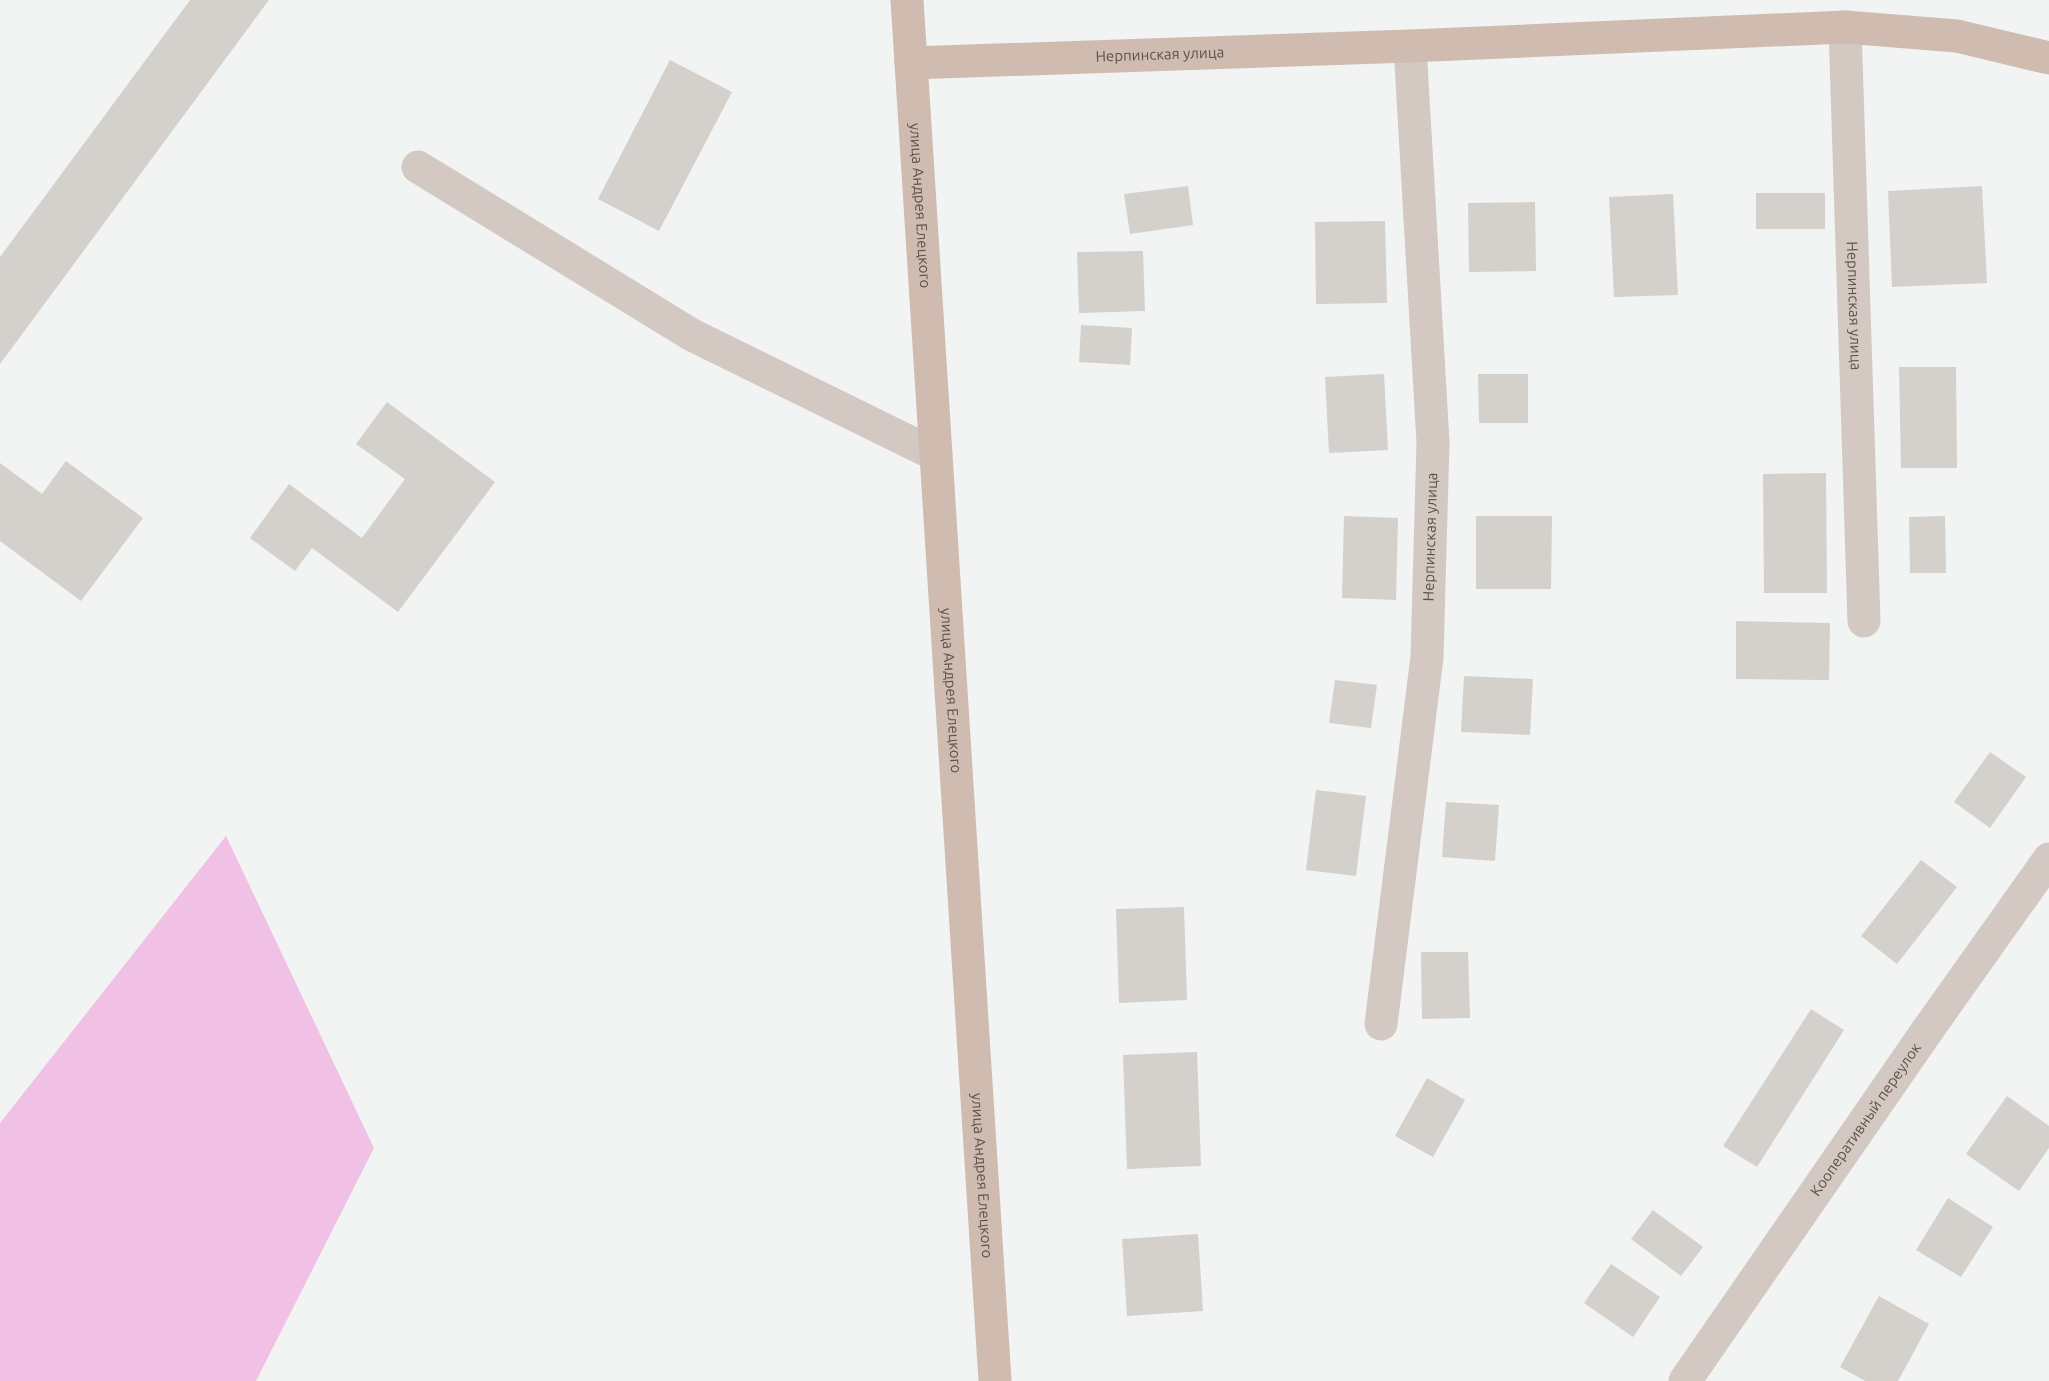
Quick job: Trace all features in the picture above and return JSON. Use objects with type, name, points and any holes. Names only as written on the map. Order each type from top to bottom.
[{"type":"main road","name":"улица Андрея Елецкого","points":[[907,0],[995,1381]]},
{"type":"main road","name":"Нерпинская улица","points":[[911,63],[1410,46],[1845,27],[1957,36],[2049,58]]},
{"type":"street","name":"Нерпинская улица","points":[[1845,27],[1864,621]]},
{"type":"street","name":"Нерпинская улица","points":[[1381,1024],[1427,645],[1433,442],[1410,46]]},
{"type":"street","points":[[418,167],[692,336],[936,455]]},
{"type":"street","name":"Кооперативный переулок","points":[[1685,1381],[2049,859]]},
{"type":"shaded area","points":[[226,836],[374,1148],[256,1381],[0,1381],[0,1123]]},
{"type":"building","points":[[190,0],[269,0],[0,364],[0,257]]},
{"type":"building","points":[[670,60],[732,92],[659,231],[598,199]]},
{"type":"building","points":[[1188,186],[1193,225],[1130,234],[1124,194]]},
{"type":"building","points":[[1982,186],[1987,283],[1892,287],[1888,191]]},
{"type":"building","points":[[1756,193],[1825,193],[1825,229],[1756,229]]},
{"type":"building","points":[[1673,194],[1678,295],[1614,297],[1609,197]]},
{"type":"building","points":[[1535,202],[1536,271],[1469,272],[1468,203]]},
{"type":"building","points":[[1385,221],[1387,303],[1316,304],[1315,222]]},
{"type":"building","points":[[1143,251],[1145,311],[1079,313],[1077,252]]},
{"type":"building","points":[[1081,325],[1132,328],[1130,365],[1079,362]]},
{"type":"building","points":[[1899,367],[1956,367],[1957,468],[1901,468]]},
{"type":"building","points":[[1384,374],[1388,450],[1329,453],[1325,377]]},
{"type":"building","points":[[1478,374],[1528,374],[1528,423],[1479,423]]},
{"type":"building","points":[[387,402],[495,482],[398,612],[312,548],[295,571],[250,538],[289,484],[362,538],[405,479],[356,444]]},
{"type":"building","points":[[66,461],[143,518],[81,601],[0,541],[0,463],[42,494]]},
{"type":"building","points":[[1826,473],[1827,593],[1764,593],[1763,474]]},
{"type":"building","points":[[1344,516],[1398,518],[1396,600],[1342,598]]},
{"type":"building","points":[[1476,516],[1552,516],[1551,589],[1476,589]]},
{"type":"building","points":[[1945,516],[1946,573],[1910,573],[1909,517]]},
{"type":"building","points":[[1736,621],[1830,623],[1829,680],[1736,679]]},
{"type":"building","points":[[1464,676],[1533,679],[1530,735],[1461,732]]},
{"type":"building","points":[[1335,680],[1377,685],[1371,728],[1329,723]]},
{"type":"building","points":[[1990,752],[2026,777],[1990,828],[1954,802]]},
{"type":"building","points":[[1316,790],[1366,796],[1356,876],[1306,870]]},
{"type":"building","points":[[1446,802],[1499,805],[1495,861],[1442,857]]},
{"type":"building","points":[[1921,860],[1957,887],[1897,964],[1861,936]]},
{"type":"building","points":[[1184,907],[1187,1000],[1119,1003],[1116,909]]},
{"type":"building","points":[[1421,952],[1468,952],[1470,1018],[1422,1019]]},
{"type":"building","points":[[1811,1009],[1844,1030],[1757,1167],[1723,1146]]},
{"type":"building","points":[[1197,1052],[1201,1166],[1127,1169],[1123,1055]]},
{"type":"building","points":[[1427,1078],[1465,1100],[1433,1157],[1395,1136]]},
{"type":"building","points":[[2007,1096],[2049,1126],[2049,1148],[2019,1191],[1966,1154]]},
{"type":"building","points":[[1948,1198],[1993,1227],[1961,1277],[1916,1250]]},
{"type":"building","points":[[1653,1210],[1703,1247],[1681,1276],[1631,1239]]},
{"type":"building","points":[[1198,1234],[1203,1311],[1127,1316],[1122,1239]]},
{"type":"building","points":[[1611,1264],[1660,1297],[1633,1337],[1584,1303]]},
{"type":"building","points":[[1879,1296],[1929,1324],[1898,1381],[1865,1381],[1840,1367]]}]
